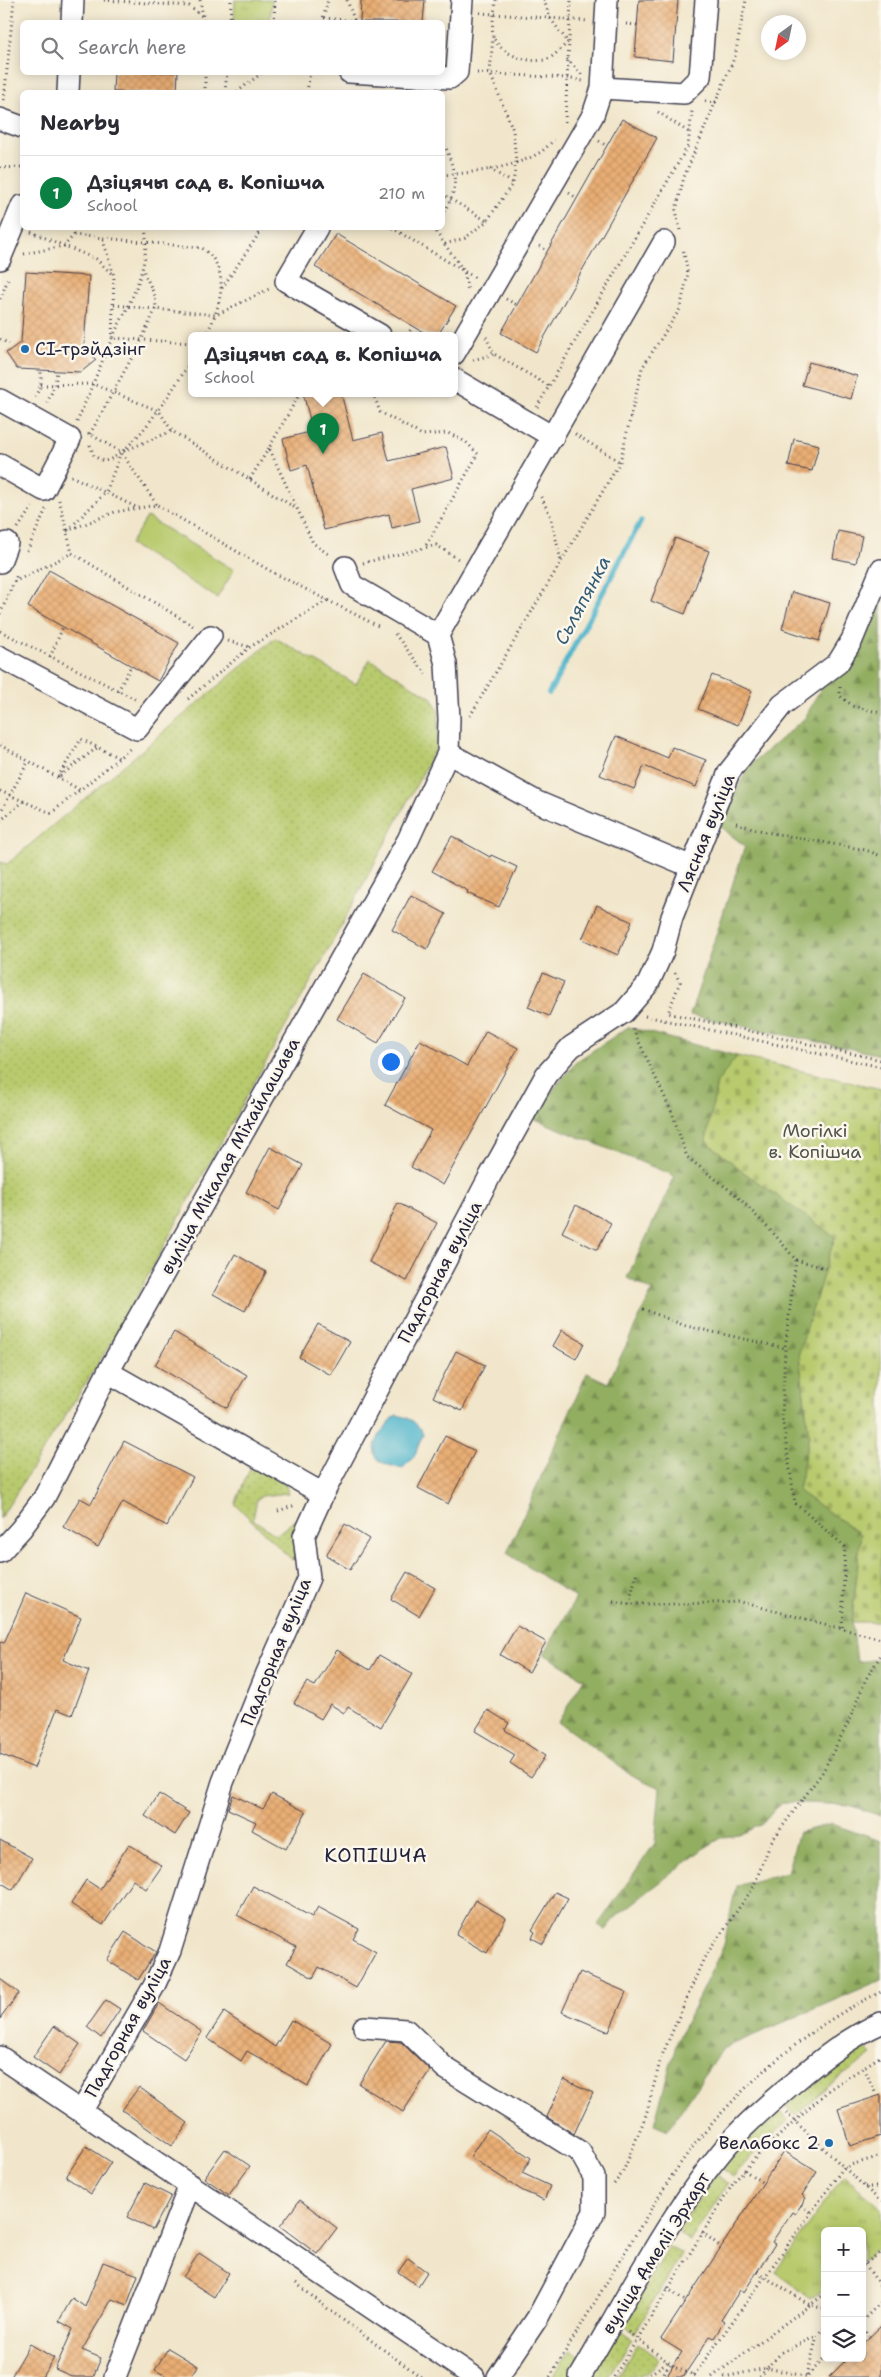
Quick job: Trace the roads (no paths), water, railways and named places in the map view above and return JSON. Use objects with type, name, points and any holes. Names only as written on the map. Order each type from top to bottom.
[{"type":"street","points":[[72,20],[73,0]]},
{"type":"street","points":[[556,431],[458,365],[593,115],[602,88],[614,23],[608,0]]},
{"type":"street","points":[[602,88],[684,93],[700,77],[706,0]]},
{"type":"street","points":[[360,75],[394,84],[450,78],[457,72],[461,6]]},
{"type":"street","points":[[68,90],[69,75]]},
{"type":"street","points":[[1,113],[20,127]]},
{"type":"street","points":[[9,257],[18,216]]},
{"type":"street","points":[[316,230],[286,281],[375,332]]},
{"type":"street","points":[[438,635],[556,431],[676,242]]},
{"type":"street","points":[[0,400],[35,412],[82,438],[50,498],[0,464]]},
{"type":"street","points":[[345,567],[352,585],[438,635],[446,664],[450,719],[448,753],[537,802],[692,867]]},
{"type":"street","name":"Лясная вуліца","points":[[571,1047],[624,1012],[648,984],[663,951],[672,917],[729,772],[782,705],[838,663],[852,640],[881,570]]},
{"type":"street","points":[[0,657],[137,729],[211,636]]},
{"type":"street","name":"вуліца Мікалая Міхайлашава","points":[[0,1552],[21,1529],[44,1498],[108,1372],[408,840],[448,753]]},
{"type":"street","name":"Падгорная вуліца","points":[[81,2112],[150,1994],[170,1951],[223,1782],[267,1673],[309,1578],[304,1536],[323,1494],[490,1176],[546,1075],[571,1047]]},
{"type":"street","points":[[108,1372],[323,1494]]},
{"type":"street","name":"вуліца Амеліі Эрхарт","points":[[580,2377],[693,2190],[731,2142],[773,2100],[809,2069],[881,2024]]},
{"type":"street","points":[[364,2026],[406,2030],[446,2068],[580,2152],[594,2178],[594,2212],[538,2317],[498,2377]]},
{"type":"street","name":"Падгорная вуліца","points":[[0,2057],[474,2377]]},
{"type":"street","points":[[115,2377],[190,2185]]},
{"type":"water","points":[[396,1415],[412,1421],[423,1434],[414,1457],[403,1468],[380,1461],[375,1455],[377,1440],[388,1423]]},
{"type":"waterway","name":"Сьляпянка","points":[[549,693],[641,521]]},
{"type":"place","name":"СІ-трэйдзінг","points":[[25,349]]},
{"type":"place","name":"Дзіцячы сад в. Копішча","points":[[323,454]]},
{"type":"place","name":"Велабокс 2","points":[[829,2143]]},
{"type":"district","name":"КОПІШЧА","points":[[376,1855]]},
{"type":"park label","name":"Могілкі в. Копішча","points":[[815,1141]]}]
